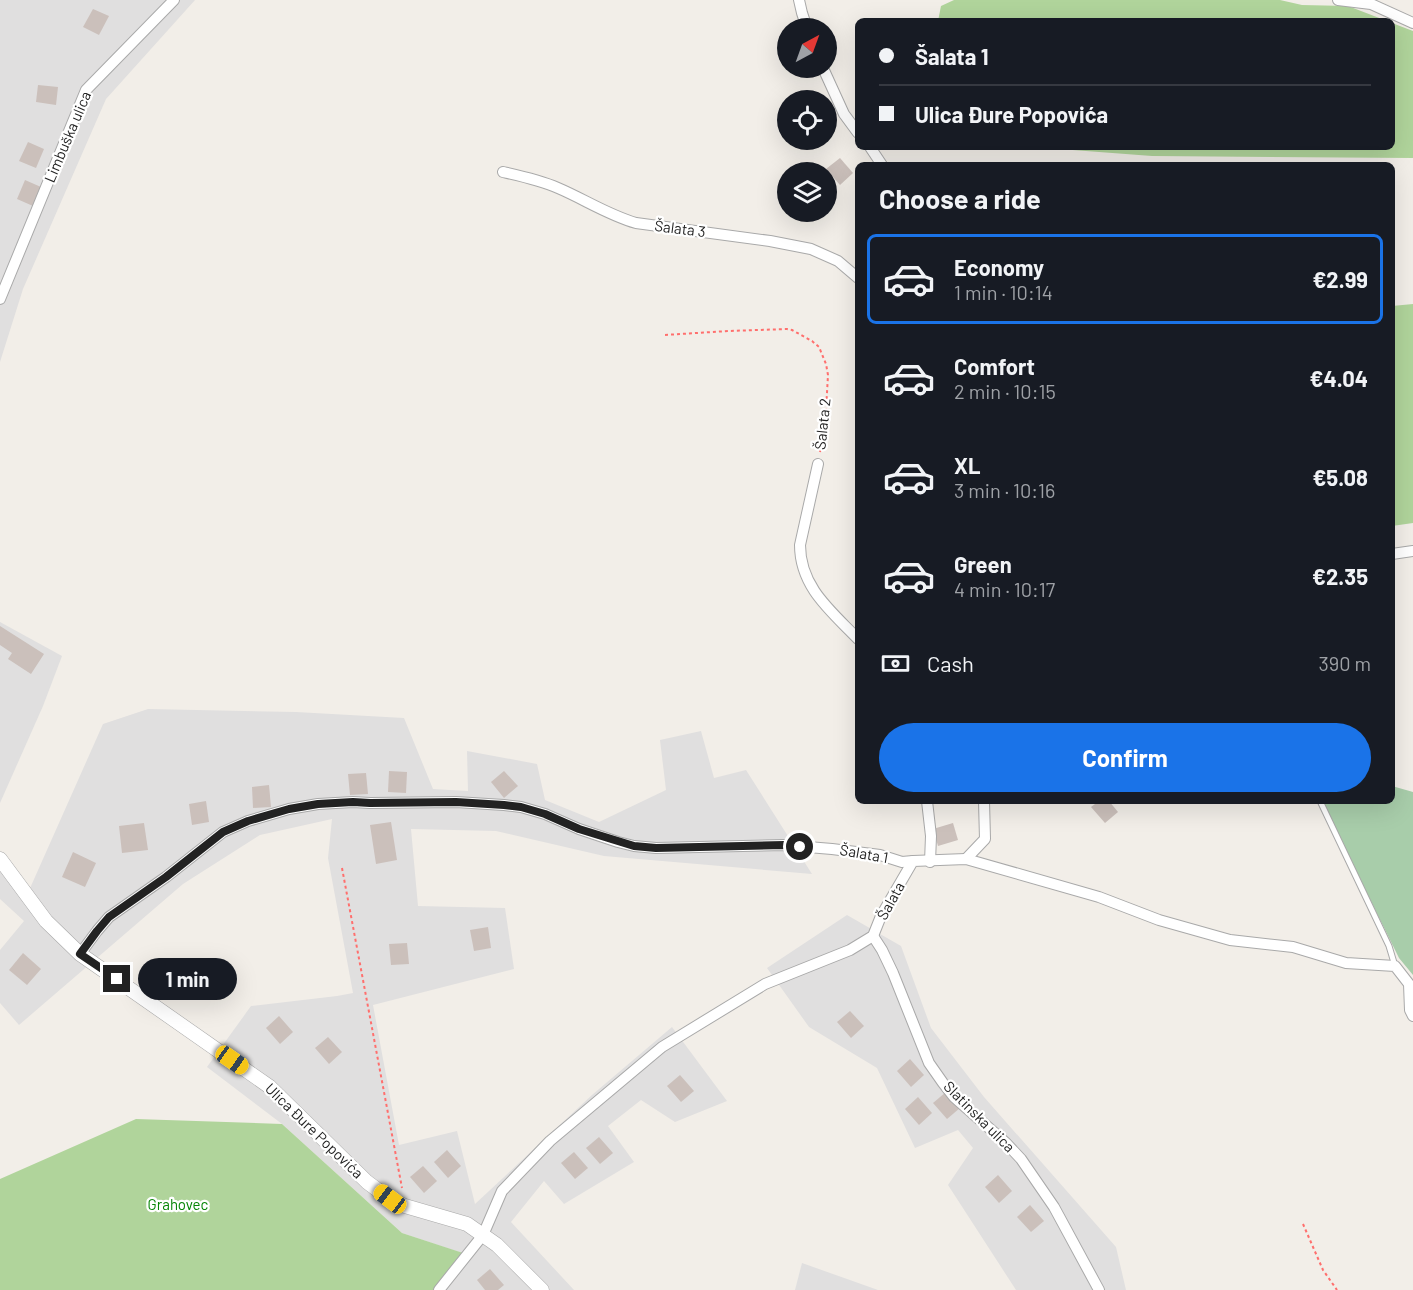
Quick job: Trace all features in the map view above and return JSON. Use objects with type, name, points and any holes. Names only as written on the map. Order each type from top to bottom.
[{"type":"street","name":"Limbuška ulica","points":[[0,299],[86,90],[174,0]]},
{"type":"street","points":[[800,0],[803,18]]},
{"type":"street","points":[[1338,0],[1371,4],[1413,23]]},
{"type":"street","points":[[828,78],[844,114],[855,129]]},
{"type":"street","name":"Šalata 3","points":[[503,172],[534,179],[558,188],[616,217],[636,223],[770,241],[811,249],[838,261],[855,275]]},
{"type":"street","name":"Šalata 2","points":[[818,464],[800,545],[802,566],[810,585],[824,604],[855,636]]},
{"type":"street","points":[[1395,554],[1413,551]]},
{"type":"street","name":"Šalata 1","points":[[80,954],[109,917],[166,877],[223,832],[248,821],[289,809],[318,804],[456,802],[504,805],[545,814],[579,829],[634,846],[656,848],[784,845],[880,855],[902,862],[913,861]]},
{"type":"street","points":[[927,804],[931,836],[930,861]]},
{"type":"street","points":[[966,859],[985,839],[984,804]]},
{"type":"street","name":"Ulica Đure Popovića","points":[[0,859],[46,921],[80,954],[270,1087],[367,1182],[390,1199],[405,1206],[467,1224],[483,1235]]},
{"type":"street","points":[[913,861],[966,859],[1099,897],[1159,920],[1230,940],[1293,947],[1346,963],[1395,966],[1409,984],[1410,1010],[1413,1016]]},
{"type":"street","name":"Šalata","points":[[439,1290],[483,1235],[502,1191],[550,1141],[662,1047],[765,984],[850,950],[873,936],[881,916],[913,861]]},
{"type":"street","name":"Slatinska ulica","points":[[873,936],[893,973],[929,1063],[954,1096],[1021,1159],[1054,1207],[1099,1290]]},
{"type":"street","points":[[483,1235],[497,1245],[542,1290]]},
{"type":"lane","points":[[1321,804],[1389,946],[1395,966]]},
{"type":"path","name":"Šalata 2","points":[[665,335],[787,329],[812,341],[819,347],[828,375],[825,428],[818,464]]},
{"type":"path","points":[[342,868],[405,1206]]},
{"type":"path","points":[[1303,1224],[1323,1270],[1337,1290]]},
{"type":"shaded area","points":[[0,0],[195,0],[106,99],[23,289],[0,362]]},
{"type":"shaded area","points":[[0,622],[62,656],[43,706],[0,803]]},
{"type":"shaded area","points":[[148,709],[296,712],[404,718],[433,789],[468,791],[467,751],[537,764],[545,800],[599,822],[666,790],[660,740],[701,731],[714,778],[746,770],[812,874],[604,856],[496,831],[411,829],[418,906],[505,908],[514,969],[373,1005],[399,1145],[457,1131],[475,1204],[592,1095],[672,1027],[727,1101],[675,1122],[641,1100],[608,1126],[634,1162],[564,1204],[544,1181],[511,1222],[574,1290],[434,1290],[462,1253],[402,1233],[282,1124],[207,1067],[251,1006],[353,993],[328,858],[332,819],[260,835],[183,884],[19,1025],[0,1003],[0,950],[24,921],[0,899],[0,859],[27,895],[103,724]]},
{"type":"shaded area","points":[[847,915],[901,946],[931,1028],[984,1097],[1116,1247],[1126,1290],[1016,1290],[948,1185],[973,1148],[958,1130],[915,1148],[877,1068],[809,1027],[767,968]]},
{"type":"shaded area","points":[[802,1263],[878,1290],[795,1290]]},
{"type":"green space","points":[[954,0],[1280,0],[1302,5],[1348,6],[1379,18],[939,18],[941,6]]},
{"type":"green space","points":[[1395,24],[1413,31],[1413,158],[1152,156],[1073,150],[1395,150]]},
{"type":"green space","points":[[1413,304],[1413,523],[1395,526],[1395,306]]},
{"type":"green space","points":[[1395,787],[1413,792],[1413,975],[1399,958],[1323,804],[1395,804]]},
{"type":"green space","name":"Grahovec","points":[[136,1119],[282,1124],[402,1233],[463,1253],[434,1290],[0,1290],[0,1179]]},
{"type":"building","points":[[93,9],[109,16],[99,35],[83,27]]},
{"type":"building","points":[[38,85],[58,87],[56,105],[36,102]]},
{"type":"building","points":[[28,142],[44,149],[36,168],[19,161]]},
{"type":"building","points":[[840,158],[853,173],[840,185],[837,182],[837,162],[835,162]]},
{"type":"building","points":[[25,180],[41,187],[33,206],[17,199]]},
{"type":"building","points":[[0,626],[44,654],[31,674],[8,659],[12,653],[0,645]]},
{"type":"building","points":[[389,771],[407,772],[406,793],[388,792]]},
{"type":"building","points":[[504,771],[518,786],[504,798],[491,782]]},
{"type":"building","points":[[366,773],[368,794],[350,795],[348,774]]},
{"type":"building","points":[[269,785],[271,807],[253,808],[252,787]]},
{"type":"building","points":[[206,801],[209,822],[192,825],[189,804]]},
{"type":"building","points":[[1095,804],[1111,804],[1118,812],[1105,823],[1091,807]]},
{"type":"building","points":[[391,822],[397,860],[376,864],[370,825]]},
{"type":"building","points":[[144,823],[148,850],[122,853],[119,826]]},
{"type":"building","points":[[953,823],[958,840],[938,846],[933,829]]},
{"type":"building","points":[[73,852],[96,863],[85,887],[62,877]]},
{"type":"building","points":[[488,927],[491,948],[474,951],[470,930]]},
{"type":"building","points":[[407,943],[409,964],[391,965],[389,944]]},
{"type":"building","points":[[23,953],[41,969],[27,985],[9,970]]},
{"type":"building","points":[[850,1011],[864,1026],[851,1038],[837,1022]]},
{"type":"building","points":[[279,1016],[293,1032],[280,1044],[266,1028]]},
{"type":"building","points":[[328,1037],[342,1052],[329,1064],[315,1048]]},
{"type":"building","points":[[910,1059],[924,1075],[911,1087],[897,1071]]},
{"type":"building","points":[[680,1075],[694,1091],[681,1102],[667,1086]]},
{"type":"building","points":[[946,1092],[960,1108],[947,1119],[933,1103]]},
{"type":"building","points":[[918,1097],[932,1113],[919,1125],[905,1109]]},
{"type":"building","points":[[599,1137],[613,1153],[600,1164],[586,1148]]},
{"type":"building","points":[[447,1150],[461,1166],[448,1178],[434,1162]]},
{"type":"building","points":[[574,1152],[588,1168],[575,1179],[561,1163]]},
{"type":"building","points":[[423,1166],[437,1181],[424,1193],[410,1177]]},
{"type":"building","points":[[998,1175],[1012,1191],[999,1203],[985,1187]]},
{"type":"building","points":[[1030,1205],[1044,1221],[1031,1232],[1017,1217]]},
{"type":"building","points":[[490,1269],[504,1285],[498,1290],[485,1290],[477,1280]]},
{"type":"route","points":[[117,979],[80,954],[109,917],[166,877],[223,832],[248,821],[289,809],[318,804],[353,802],[456,802],[504,805],[545,814],[579,829],[634,846],[656,848],[784,845],[800,847]]}]
